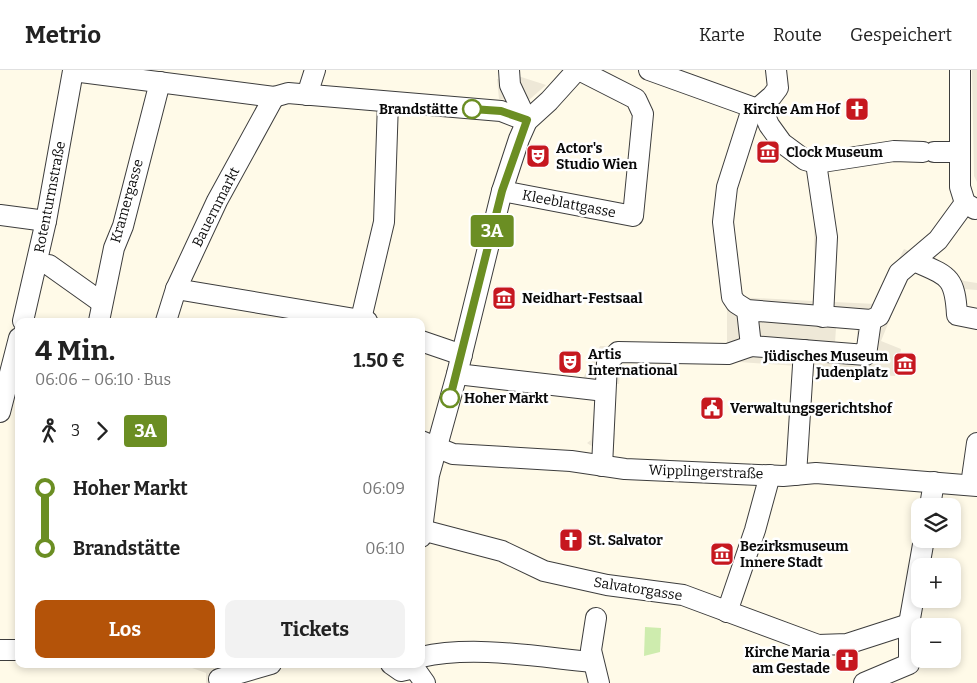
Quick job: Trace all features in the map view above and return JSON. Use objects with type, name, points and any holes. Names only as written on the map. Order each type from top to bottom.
[{"type":"street","points":[[72,70],[274,97],[288,93],[501,111],[527,120]]},
{"type":"street","name":"Rotenturmstraße","points":[[24,318],[46,221],[72,70]]},
{"type":"street","points":[[307,95],[315,70]]},
{"type":"street","points":[[509,70],[510,86],[527,120]]},
{"type":"street","points":[[425,475],[429,444],[460,364],[502,191],[527,120],[539,112],[578,70]]},
{"type":"street","name":"Kleeblattgasse","points":[[502,191],[633,216],[643,114],[636,99],[578,70]]},
{"type":"street","points":[[649,70],[763,111],[768,126],[782,142],[805,160],[816,163],[894,151],[960,152]]},
{"type":"street","points":[[776,70],[778,88],[772,96],[750,115],[727,187],[723,222],[732,297],[736,303],[747,310],[871,320],[879,316],[899,273],[938,240],[971,207],[960,187],[960,70]]},
{"type":"street","name":"Kramergasse","points":[[100,312],[160,82]]},
{"type":"street","name":"Bauernmarkt","points":[[167,318],[176,289],[217,201],[274,97]]},
{"type":"street","points":[[364,318],[384,222],[388,102]]},
{"type":"street","points":[[816,163],[827,237],[823,317]]},
{"type":"street","points":[[0,215],[46,221]]},
{"type":"street","points":[[914,261],[946,275],[956,293],[958,315],[977,319]]},
{"type":"street","points":[[49,266],[100,312]]},
{"type":"street","points":[[176,289],[352,318]]},
{"type":"street","points":[[747,310],[751,346]]},
{"type":"street","points":[[602,466],[607,363],[618,352],[728,354],[751,346],[866,355],[871,320]]},
{"type":"street","points":[[425,343],[460,364],[605,391]]},
{"type":"street","points":[[796,475],[804,350]]},
{"type":"street","points":[[0,412],[14,374]]},
{"type":"street","points":[[974,486],[977,443]]},
{"type":"street","name":"Wipplingerstraße","points":[[429,444],[453,454],[571,461],[625,469],[770,475],[826,474],[974,486]]},
{"type":"street","points":[[727,612],[755,530],[770,475]]},
{"type":"street","points":[[931,498],[934,482]]},
{"type":"street","name":"Salvatorgasse","points":[[425,534],[502,551],[544,571],[607,585],[683,595],[793,637],[827,646],[847,644],[909,624]]},
{"type":"street","points":[[864,683],[909,664],[909,624],[922,548]]},
{"type":"street","points":[[596,618],[591,650],[592,662],[599,683]]},
{"type":"street","points":[[0,650],[15,650]]},
{"type":"street","points":[[425,658],[440,652],[504,654],[592,662]]},
{"type":"street","points":[[218,671],[241,668]]},
{"type":"street","points":[[406,668],[425,683]]},
{"type":"green space","points":[[645,627],[661,628],[660,652],[644,656]]},
{"type":"shaded area","points":[[972,70],[977,70],[977,182],[974,176]]},
{"type":"shaded area","points":[[518,76],[546,85],[525,101],[499,99],[497,79]]},
{"type":"shaded area","points":[[746,112],[754,118],[732,193],[728,217],[734,217],[737,297],[812,301],[815,299],[814,223],[820,222],[816,191],[823,183],[835,234],[836,258],[833,259],[834,302],[876,304],[904,249],[909,251],[930,237],[931,233],[947,237],[933,262],[964,281],[977,283],[977,290],[963,289],[961,307],[971,315],[977,314],[977,324],[950,319],[951,299],[941,276],[917,272],[907,277],[881,341],[901,349],[895,376],[874,375],[857,370],[812,368],[810,373],[806,448],[790,467],[797,366],[711,360],[621,361],[619,384],[614,384],[610,432],[615,433],[613,460],[587,443],[591,440],[594,409],[594,399],[591,396],[473,382],[475,370],[581,382],[600,346],[727,347],[727,297],[717,219],[720,189]],"holes":[[[836,328],[857,329],[857,344],[835,343]]]},
{"type":"shaded area","points":[[192,668],[283,668],[234,683],[206,683],[206,673]]},
{"type":"bus line","name":"3A","points":[[450,398],[502,191],[527,120],[501,111],[472,109]]},
{"type":"place","name":"Brandstätte","points":[[472,109]]},
{"type":"place","name":"Kirche Am Hof","points":[[857,109]]},
{"type":"place","name":"Clock Museum","points":[[768,152]]},
{"type":"place","name":"Actor's Studio Wien","points":[[538,156]]},
{"type":"place","name":"Neidhart-Festsaal","points":[[504,298]]},
{"type":"place","name":"Artis International","points":[[570,362]]},
{"type":"place","name":"Jüdisches Museum Judenplatz","points":[[905,364]]},
{"type":"place","name":"Hoher Markt","points":[[450,398]]},
{"type":"place","name":"Verwaltungsgerichtshof","points":[[712,408]]},
{"type":"place","name":"St. Salvator","points":[[571,540]]},
{"type":"place","name":"Bezirksmuseum Innere Stadt","points":[[722,554]]},
{"type":"place","name":"Kirche Maria am Gestade","points":[[847,660]]}]
